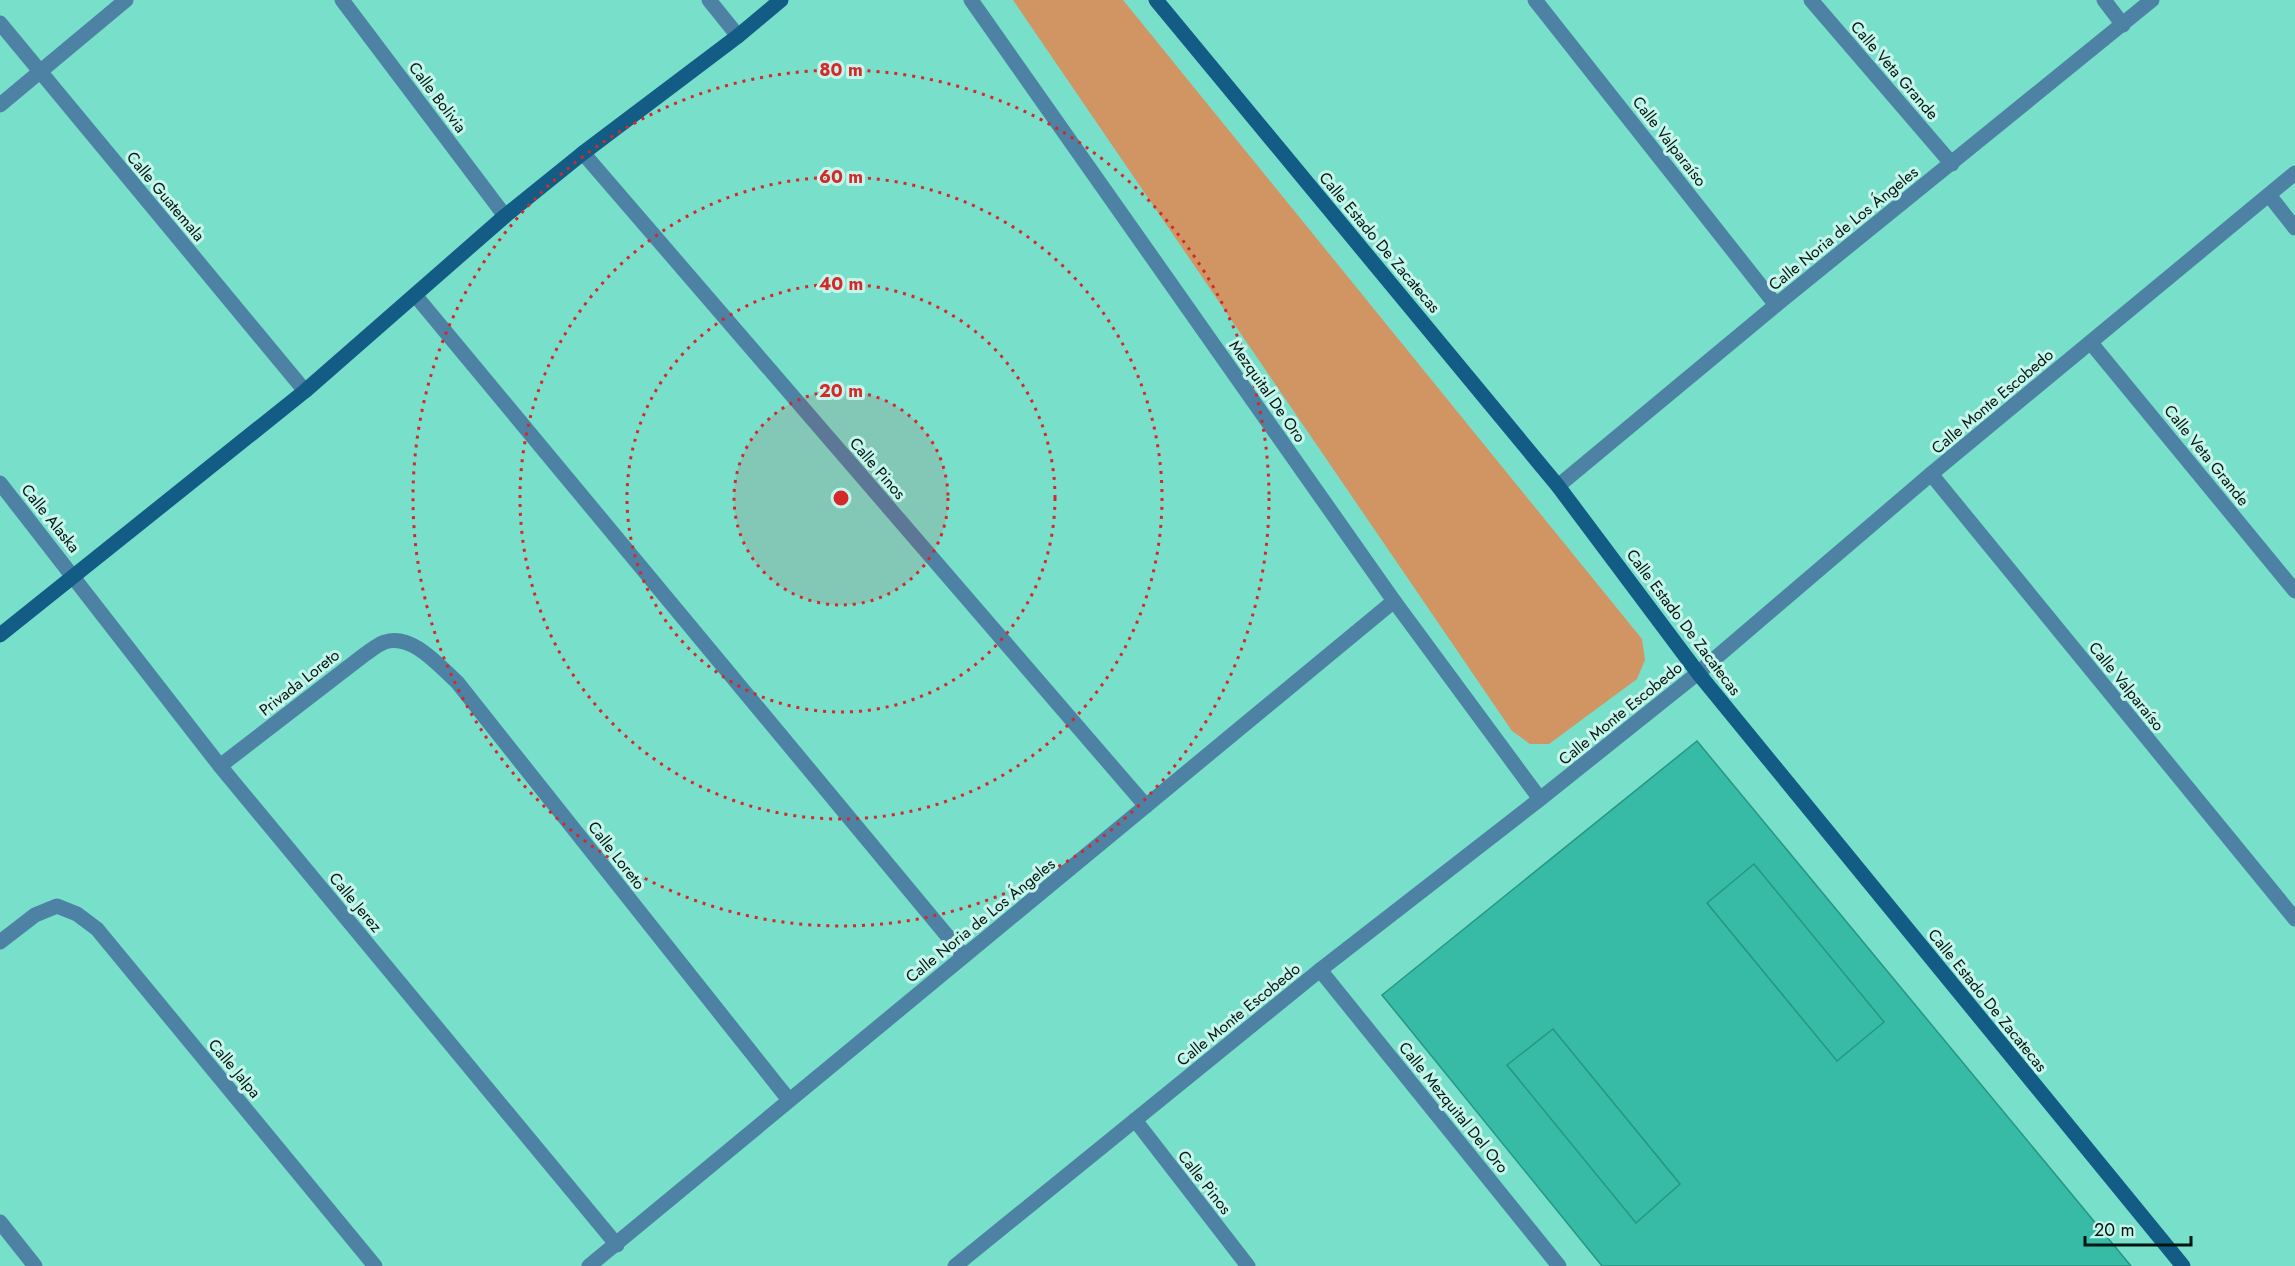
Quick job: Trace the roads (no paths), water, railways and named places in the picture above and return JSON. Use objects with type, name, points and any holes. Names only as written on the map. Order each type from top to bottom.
[{"type":"street","points":[[0,105],[126,0]]},
{"type":"street","name":"Calle Bolivia","points":[[342,0],[506,216]]},
{"type":"street","points":[[709,0],[738,36]]},
{"type":"street","points":[[0,635],[305,391],[506,216],[781,0]]},
{"type":"street","name":"Mezquital De Oro","points":[[971,0],[1394,601],[1540,799]]},
{"type":"street","name":"Calle Valparaíso","points":[[1535,0],[1776,305]]},
{"type":"street","name":"Calle Veta Grande","points":[[1811,0],[1952,164]]},
{"type":"street","points":[[2104,0],[2123,25]]},
{"type":"street","name":"Calle Noria de Los Ángeles","points":[[1558,486],[1776,305],[2152,0]]},
{"type":"street","name":"Calle Estado De Zacatecas","points":[[1162,2],[1558,486],[1698,673],[2183,1266]]},
{"type":"street","name":"Calle Guatemala","points":[[0,23],[305,391]]},
{"type":"street","name":"Calle Pinos","points":[[584,153],[1146,806]]},
{"type":"street","name":"Calle Monte Escobedo","points":[[955,1266],[1320,970],[1698,673],[1931,474],[2295,173]]},
{"type":"street","points":[[2269,195],[2295,228]]},
{"type":"street","points":[[415,295],[964,956]]},
{"type":"street","name":"Calle Veta Grande","points":[[2091,343],[2295,591]]},
{"type":"street","name":"Calle Valparaíso","points":[[1931,474],[2295,920]]},
{"type":"street","name":"Calle Alaska","points":[[0,483],[74,576]]},
{"type":"street","name":"Calle Jerez","points":[[74,576],[220,766],[616,1245]]},
{"type":"street","name":"Calle Noria de Los Ángeles","points":[[589,1266],[1394,601]]},
{"type":"street","name":"Privada Loreto","points":[[220,766],[364,655],[386,642],[407,642]]},
{"type":"street","name":"Calle Loreto","points":[[407,642],[457,682],[789,1100]]},
{"type":"street","name":"Calle Jalpa","points":[[0,942],[35,915],[57,906],[77,914],[97,929],[375,1266]]},
{"type":"street","name":"Calle Mezquital Del Oro","points":[[1320,970],[1559,1266]]},
{"type":"street","name":"Calle Pinos","points":[[1134,1120],[1248,1266]]},
{"type":"street","points":[[0,1222],[35,1266]]}]
